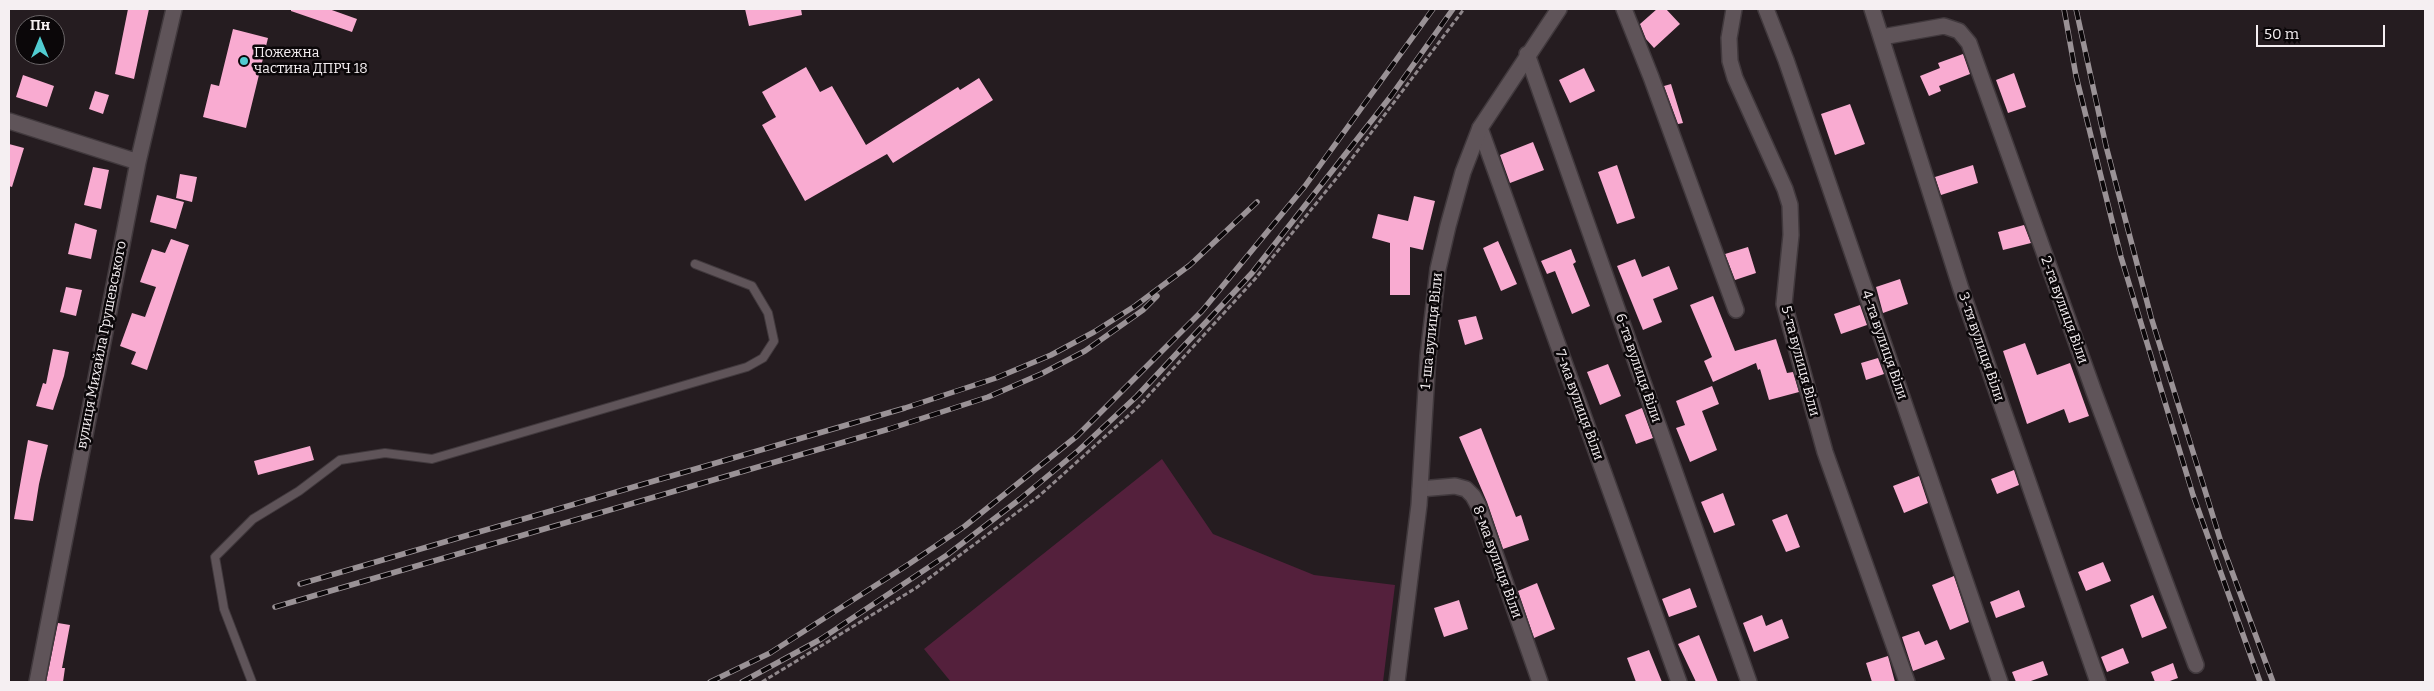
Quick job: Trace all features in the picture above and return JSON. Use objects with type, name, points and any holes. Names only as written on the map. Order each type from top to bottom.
[{"type":"street","name":"вулиця Михайла Грушевського","points":[[37,682],[138,162],[174,9]]},
{"type":"street","name":"1-ша вулиця Віли","points":[[1397,682],[1420,489],[1428,356],[1438,269],[1463,172],[1480,128],[1527,54],[1559,9]]},
{"type":"street","points":[[1624,9],[1651,77],[1736,310]]},
{"type":"street","name":"5-та вулиця Віли","points":[[1734,9],[1729,38],[1730,61],[1735,78],[1785,189],[1791,212],[1790,262],[1784,304],[1825,452],[1907,682]]},
{"type":"street","name":"4-та вулиця Віли","points":[[1766,9],[1809,126],[2000,682]]},
{"type":"street","name":"3-тя вулиця Віли","points":[[1872,9],[1882,37],[1911,139],[1961,290],[2098,682]]},
{"type":"street","name":"2-га вулиця Віли","points":[[1882,37],[1944,26],[1959,31],[1969,43],[2091,382],[2196,664]]},
{"type":"street","name":"6-та вулиця Віли","points":[[1527,54],[1749,682]]},
{"type":"street","points":[[9,121],[138,162]]},
{"type":"street","name":"7-ма вулиця Віли","points":[[1480,128],[1679,682]]},
{"type":"street","name":"8-ма вулиця Віли","points":[[1420,489],[1454,486],[1466,489],[1473,496],[1478,505],[1540,682]]},
{"type":"lane","points":[[252,682],[224,608],[215,557],[253,519],[299,491],[340,460],[385,453],[432,459],[747,367],[762,358],[774,341],[768,313],[752,286],[695,264]]},
{"type":"path","points":[[762,682],[916,588],[1039,496],[1139,406],[1255,279],[1344,169],[1464,9]]},
{"type":"shaded area","points":[[1162,459],[1213,534],[1314,575],[1395,585],[1383,682],[951,682],[924,649]]},
{"type":"building","points":[[128,9],[149,9],[134,79],[115,74]]},
{"type":"building","points":[[291,9],[329,9],[357,19],[352,32],[291,11]]},
{"type":"building","points":[[745,9],[801,9],[802,15],[749,26]]},
{"type":"building","points":[[1657,9],[1666,9],[1680,24],[1654,48],[1646,39],[1640,24]]},
{"type":"building","name":"Пожежна частина ДПРЧ 18","points":[[233,29],[268,38],[246,128],[203,117],[211,84],[219,86]]},
{"type":"building","points":[[1963,54],[1970,74],[1939,86],[1941,91],[1929,96],[1920,76],[1940,68],[1938,63]]},
{"type":"building","points":[[806,67],[820,92],[832,86],[866,145],[958,87],[960,90],[979,78],[993,100],[893,163],[887,154],[805,201],[762,125],[776,117],[762,92]]},
{"type":"building","points":[[1584,68],[1595,91],[1570,103],[1559,80]]},
{"type":"building","points":[[2014,73],[2026,107],[2008,113],[1996,80]]},
{"type":"building","points":[[23,75],[54,86],[47,107],[16,97]]},
{"type":"building","points":[[1671,84],[1683,123],[1678,124],[1664,86]]},
{"type":"building","points":[[95,91],[109,95],[103,114],[89,109]]},
{"type":"building","points":[[1850,104],[1865,144],[1835,155],[1821,114]]},
{"type":"building","points":[[1533,142],[1544,170],[1510,183],[1500,155]]},
{"type":"building","points":[[9,144],[24,148],[12,187],[9,186]]},
{"type":"building","points":[[1617,165],[1635,218],[1617,224],[1598,172]]},
{"type":"building","points":[[1973,165],[1978,183],[1941,195],[1935,177]]},
{"type":"building","points":[[93,167],[109,170],[101,209],[84,205]]},
{"type":"building","points":[[180,174],[197,177],[192,202],[176,198]]},
{"type":"building","points":[[157,195],[184,202],[176,229],[150,222]]},
{"type":"building","points":[[1414,196],[1435,201],[1423,250],[1410,247],[1410,295],[1390,295],[1390,243],[1372,238],[1378,214],[1408,221]]},
{"type":"building","points":[[75,223],[97,230],[91,259],[68,254]]},
{"type":"building","points":[[2024,225],[2031,243],[2003,250],[1998,232]]},
{"type":"building","points":[[171,239],[189,245],[147,370],[131,364],[136,352],[120,346],[132,313],[145,317],[156,287],[140,282],[152,249],[165,253]]},
{"type":"building","points":[[1498,241],[1517,284],[1501,291],[1483,248]]},
{"type":"building","points":[[1748,247],[1756,273],[1735,280],[1725,254]]},
{"type":"building","points":[[1571,249],[1576,262],[1573,264],[1590,306],[1572,314],[1555,271],[1547,274],[1541,261]]},
{"type":"building","points":[[1635,259],[1642,277],[1669,266],[1678,289],[1653,299],[1662,322],[1643,330],[1617,266]]},
{"type":"building","points":[[1900,279],[1908,304],[1883,313],[1876,287]]},
{"type":"building","points":[[66,287],[82,290],[76,316],[60,312]]},
{"type":"building","points":[[1713,296],[1735,351],[1776,339],[1787,373],[1793,372],[1799,392],[1769,400],[1760,369],[1758,370],[1756,363],[1713,382],[1704,361],[1712,357],[1690,305]]},
{"type":"building","points":[[1860,305],[1867,325],[1841,334],[1834,314]]},
{"type":"building","points":[[1476,316],[1483,339],[1465,345],[1458,320]]},
{"type":"building","points":[[2025,343],[2037,375],[2070,363],[2089,416],[2069,423],[2064,409],[2027,424],[2003,351]]},
{"type":"building","points":[[53,349],[69,352],[64,376],[53,410],[36,406],[43,383],[46,384]]},
{"type":"building","points":[[1878,358],[1884,374],[1866,380],[1861,363]]},
{"type":"building","points":[[1608,364],[1621,396],[1600,405],[1587,372]]},
{"type":"building","points":[[1712,386],[1719,404],[1702,411],[1717,450],[1690,462],[1676,428],[1685,425],[1676,401]]},
{"type":"building","points":[[1642,408],[1653,438],[1636,444],[1625,415]]},
{"type":"building","points":[[1481,428],[1516,517],[1521,515],[1529,540],[1503,549],[1487,502],[1459,437]]},
{"type":"building","points":[[28,440],[48,445],[33,521],[14,519]]},
{"type":"building","points":[[310,446],[314,460],[258,475],[254,461]]},
{"type":"building","points":[[2014,470],[2019,485],[1997,494],[1991,479]]},
{"type":"building","points":[[1919,476],[1928,503],[1904,513],[1893,486]]},
{"type":"building","points":[[1723,493],[1735,525],[1714,533],[1701,502]]},
{"type":"building","points":[[1787,514],[1800,547],[1786,552],[1772,520]]},
{"type":"building","points":[[2103,562],[2111,581],[2086,591],[2078,572]]},
{"type":"building","points":[[1954,576],[1969,622],[1950,630],[1932,585]]},
{"type":"building","points":[[1537,583],[1555,629],[1534,638],[1518,591]]},
{"type":"building","points":[[1690,588],[1697,607],[1669,617],[1662,599]]},
{"type":"building","points":[[2019,590],[2025,607],[1996,618],[1990,602]]},
{"type":"building","points":[[2153,595],[2167,628],[2142,638],[2130,605]]},
{"type":"building","points":[[1459,600],[1468,629],[1444,637],[1434,608]]},
{"type":"building","points":[[1762,615],[1766,626],[1782,619],[1789,638],[1754,652],[1743,623]]},
{"type":"building","points":[[58,623],[70,625],[62,668],[65,668],[63,682],[46,682]]},
{"type":"building","points":[[1919,631],[1925,645],[1937,640],[1945,659],[1913,671],[1902,637]]},
{"type":"building","points":[[1699,635],[1718,682],[1696,682],[1678,644]]},
{"type":"building","points":[[2123,648],[2129,663],[2107,672],[2101,657]]},
{"type":"building","points":[[1649,650],[1662,682],[1636,682],[1627,658]]},
{"type":"building","points":[[1888,656],[1895,682],[1872,682],[1866,663]]},
{"type":"building","points":[[2043,661],[2048,675],[2028,682],[2016,682],[2012,672]]},
{"type":"building","points":[[2173,663],[2178,678],[2167,682],[2155,682],[2151,672]]},
{"type":"railway","points":[[710,682],[770,653],[909,564],[965,526],[1077,436],[1202,311],[1305,186],[1433,9]]},
{"type":"railway","points":[[742,682],[821,639],[947,555],[1020,499],[1079,450],[1137,396],[1252,273],[1391,96],[1453,9]]},
{"type":"railway","points":[[2064,9],[2076,76],[2121,257],[2193,495],[2260,682]]},
{"type":"railway","points":[[2076,9],[2106,146],[2151,317],[2221,542],[2273,682]]},
{"type":"railway","points":[[300,584],[905,408],[996,378],[1051,355],[1094,332],[1135,306],[1190,265],[1257,202]]},
{"type":"railway","points":[[275,607],[889,429],[988,397],[1041,374],[1085,351],[1143,310],[1157,296]]},
{"type":"place","name":"Пожежна частина ДПРЧ 18","points":[[244,61]]}]
